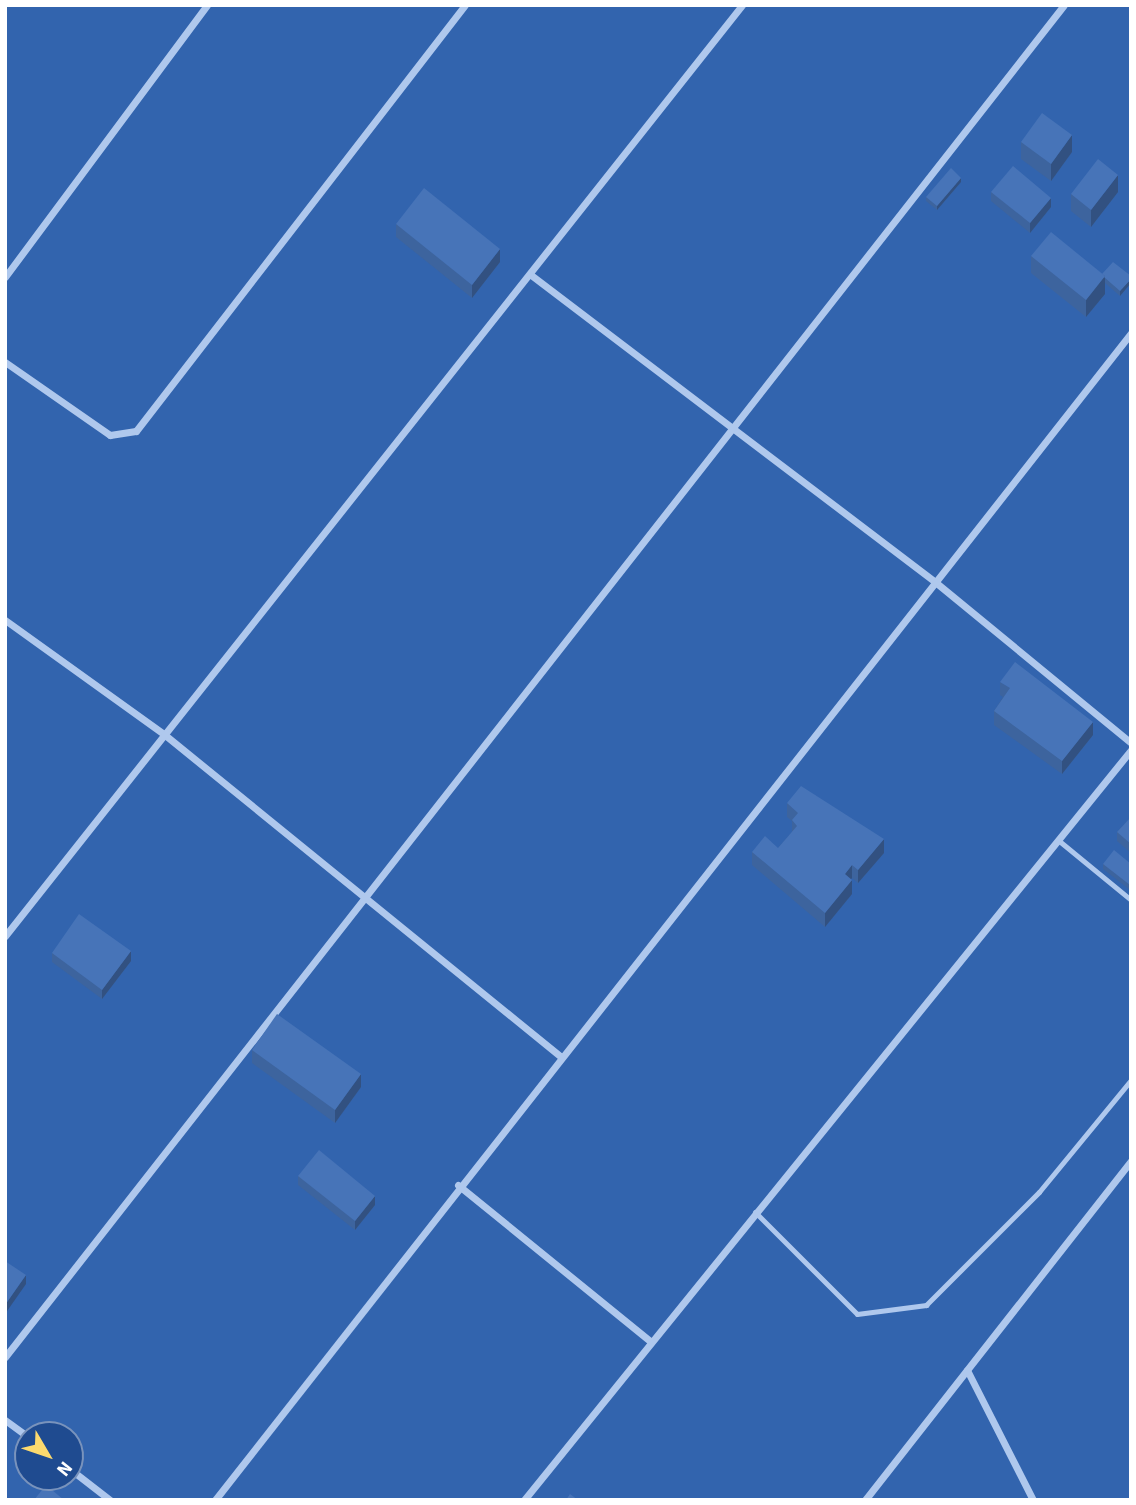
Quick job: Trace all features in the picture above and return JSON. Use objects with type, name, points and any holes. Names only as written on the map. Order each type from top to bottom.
[{"type":"street","points":[[5,277],[208,5]]},
{"type":"street","points":[[5,362],[110,435],[136,431],[465,5]]},
{"type":"street","points":[[5,936],[531,275],[742,5]]},
{"type":"street","points":[[5,1357],[363,896],[1064,5]]},
{"type":"street","points":[[531,275],[733,425],[934,581],[1131,743]]},
{"type":"street","points":[[215,1500],[458,1185],[1131,333]]},
{"type":"street","points":[[5,620],[165,735],[560,1056]]},
{"type":"street","points":[[524,1500],[1131,750]]},
{"type":"street","points":[[865,1500],[1131,1161]]},
{"type":"street","points":[[458,1185],[650,1341]]},
{"type":"street","points":[[967,1370],[1033,1500]]},
{"type":"street","points":[[84,1480],[110,1500]]},
{"type":"lane","points":[[1058,840],[1131,900]]},
{"type":"lane","points":[[755,1212],[857,1314],[926,1306],[1039,1192],[1131,1080]]},
{"type":"shaded area","points":[[5,5],[1131,5],[1131,1500],[5,1500]]},
{"type":"building","points":[[1042,113],[1072,135],[1051,164],[1021,142]]},
{"type":"building","points":[[1098,159],[1118,175],[1091,210],[1071,194]]},
{"type":"building","points":[[1013,166],[1051,198],[1030,223],[991,192]]},
{"type":"building","points":[[951,168],[961,178],[937,206],[926,197]]},
{"type":"building","points":[[424,188],[500,249],[472,285],[396,224]]},
{"type":"building","points":[[1051,232],[1105,276],[1086,300],[1031,256]]},
{"type":"building","points":[[1113,262],[1131,276],[1120,291],[1102,274]]},
{"type":"building","points":[[1015,662],[1093,722],[1062,761],[994,711],[1010,688],[1000,682]]},
{"type":"building","points":[[801,786],[884,839],[858,870],[852,865],[845,874],[852,880],[825,913],[752,852],[765,836],[778,848],[797,826],[792,820],[798,813],[787,803]]},
{"type":"building","points":[[1131,817],[1131,844],[1117,832]]},
{"type":"building","points":[[1114,850],[1131,864],[1130,885],[1103,864]]},
{"type":"building","points":[[79,914],[131,951],[102,990],[52,953]]},
{"type":"building","points":[[277,1014],[361,1074],[335,1110],[252,1050]]},
{"type":"building","points":[[319,1150],[375,1196],[355,1221],[298,1176]]},
{"type":"building","points":[[5,1261],[26,1275],[5,1305]]},
{"type":"building","points":[[41,1491],[53,1491],[64,1500],[34,1500]]},
{"type":"building","points":[[570,1494],[578,1500],[566,1500]]}]
